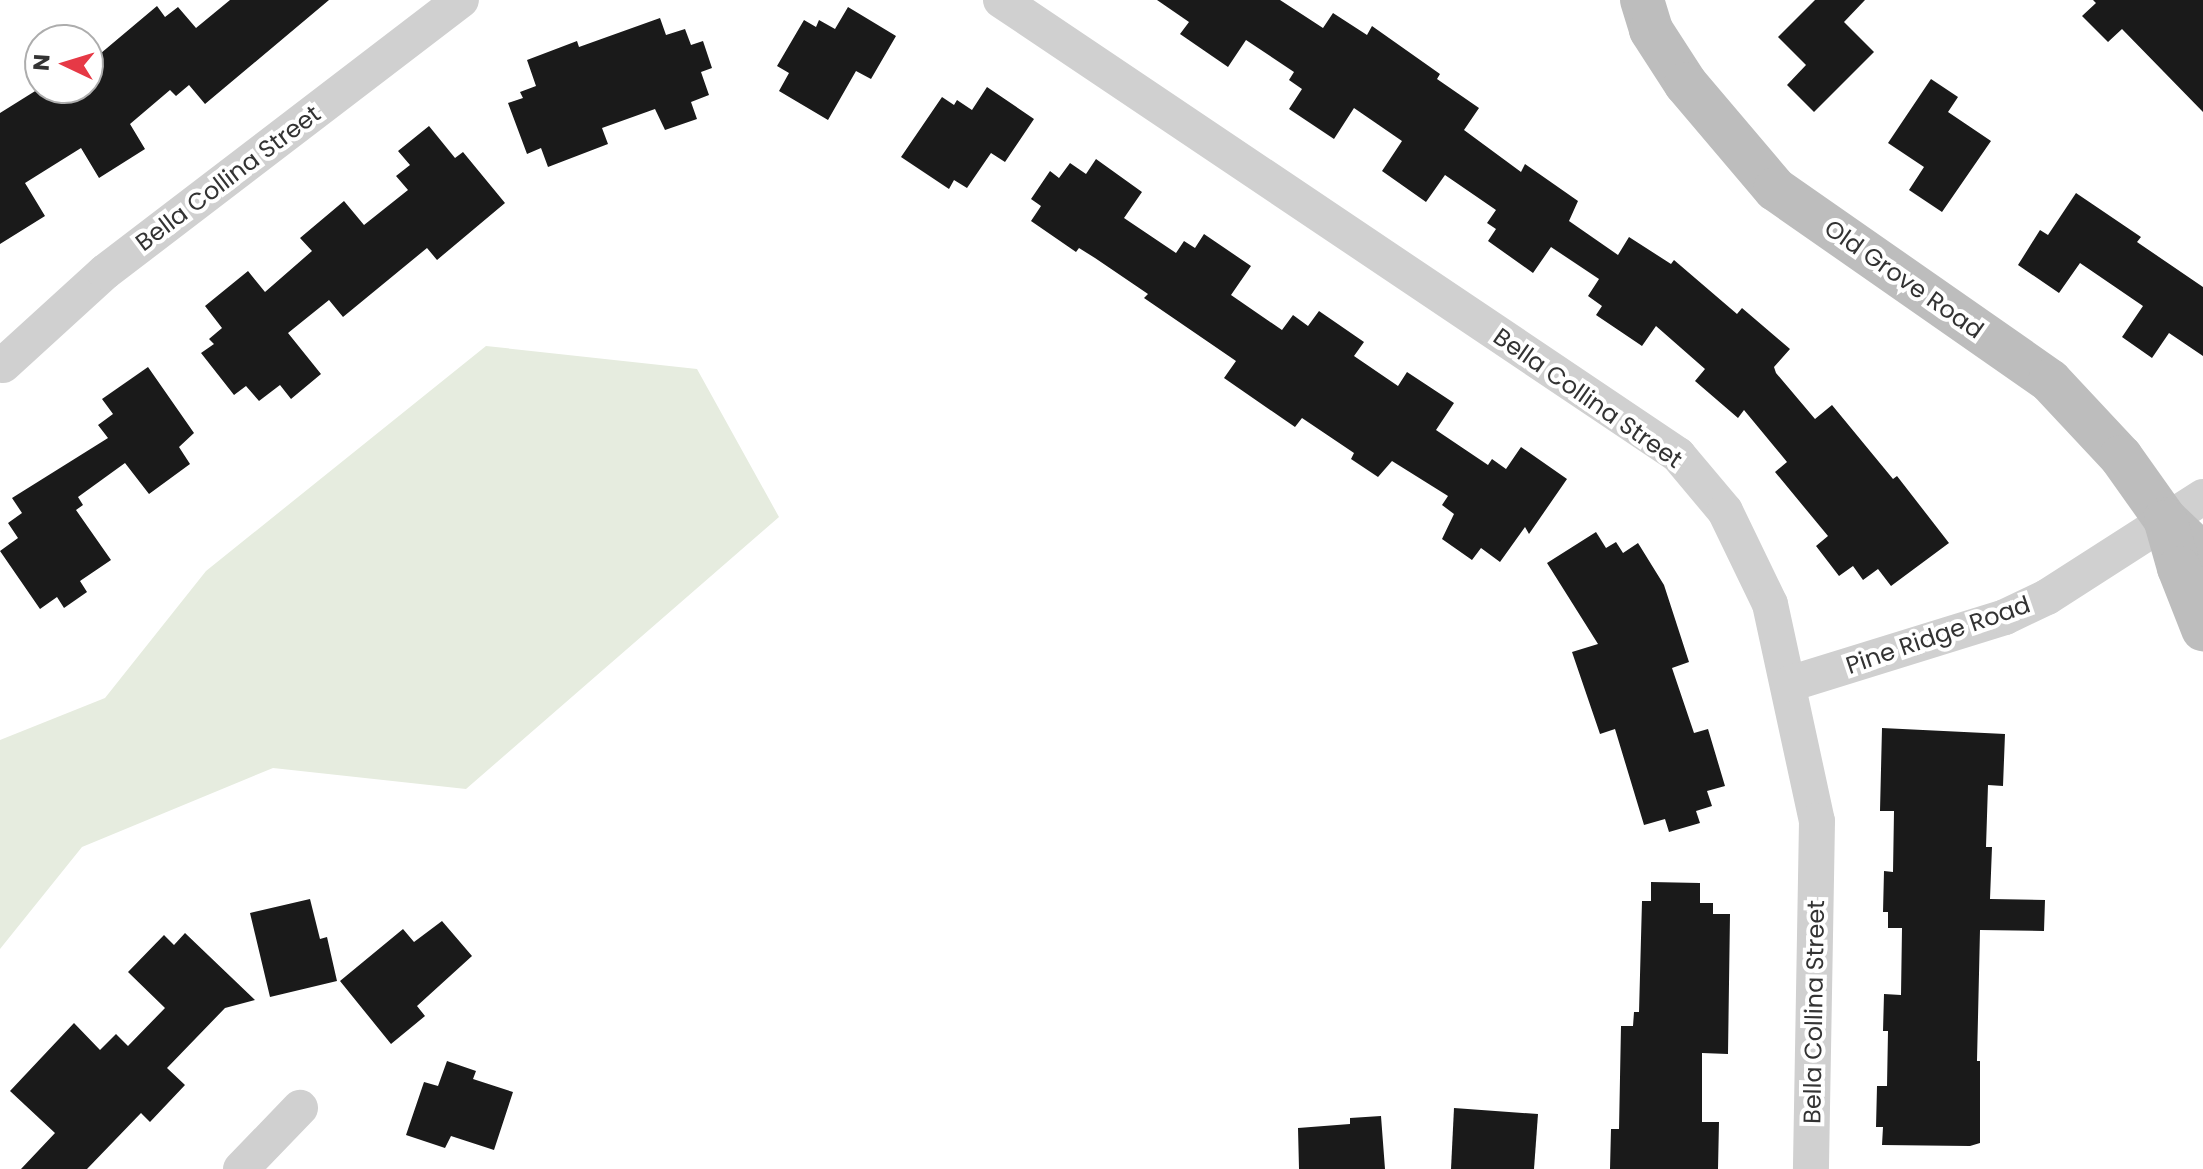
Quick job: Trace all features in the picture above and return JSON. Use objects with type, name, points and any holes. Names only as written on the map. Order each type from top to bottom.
[{"type":"street","name":"Bella Collina Street","points":[[3,365],[105,272],[461,0]]},
{"type":"street","name":"Bella Collina Street","points":[[1001,0],[1678,455],[1725,511],[1770,604],[1817,821],[1811,1169]]},
{"type":"street","name":"Old Grove Road","points":[[1647,15],[1686,84],[1775,189],[2050,381],[2121,457],[2165,519],[2203,555]]},
{"type":"street","name":"Pine Ridge Road","points":[[1789,684],[2005,617],[2047,597],[2203,497]]},
{"type":"street","name":"Old Grove Road","points":[[2165,519],[2179,568],[2203,629]]},
{"type":"street","points":[[241,1169],[300,1108]]},
{"type":"shaded area","points":[[486,346],[697,369],[779,517],[466,789],[273,768],[82,847],[0,949],[0,740],[105,698],[206,571]]},
{"type":"building","points":[[230,0],[329,0],[205,104],[189,85],[176,96],[170,90],[130,124],[145,149],[99,178],[81,148],[25,183],[45,216],[0,244],[0,113],[24,98],[24,104],[104,104],[104,51],[157,6],[165,17],[178,7],[196,28]]},
{"type":"building","points":[[1157,0],[1280,0],[1323,28],[1333,13],[1367,35],[1372,26],[1440,74],[1437,79],[1479,108],[1464,130],[1521,172],[1525,164],[1578,201],[1569,221],[1618,255],[1629,237],[1671,264],[1674,260],[1737,314],[1742,308],[1790,349],[1774,367],[1776,373],[1815,419],[1832,405],[1893,479],[1897,476],[1949,543],[1891,586],[1878,569],[1863,580],[1853,566],[1839,576],[1816,546],[1828,536],[1775,472],[1787,462],[1744,410],[1738,418],[1695,381],[1705,369],[1656,326],[1642,346],[1596,315],[1602,306],[1588,296],[1599,279],[1551,247],[1533,273],[1488,241],[1496,229],[1487,223],[1496,210],[1445,175],[1426,202],[1382,171],[1402,141],[1354,108],[1334,139],[1289,109],[1302,89],[1289,80],[1294,72],[1246,40],[1228,67],[1180,34],[1189,22]]},
{"type":"building","points":[[1815,0],[1865,0],[1844,22],[1874,52],[1814,112],[1787,85],[1806,65],[1778,37]]},
{"type":"building","points":[[2093,0],[2203,0],[2203,112],[2122,29],[2108,42],[2082,16],[2096,3]]},
{"type":"building","points":[[848,7],[896,36],[871,79],[856,71],[828,120],[779,91],[789,73],[777,66],[804,20],[816,27],[819,20],[835,29]]},
{"type":"building","points":[[660,18],[666,35],[685,29],[691,45],[703,41],[712,68],[701,72],[709,95],[691,102],[697,119],[665,130],[655,109],[602,128],[608,144],[548,167],[541,148],[527,154],[508,103],[523,98],[520,92],[536,86],[527,60],[577,41],[579,47]]},
{"type":"building","points":[[1931,79],[1958,97],[1948,112],[1991,141],[1942,212],[1909,190],[1924,167],[1888,143]]},
{"type":"building","points":[[987,87],[1034,119],[1005,162],[991,153],[967,188],[954,180],[949,189],[901,157],[942,97],[954,105],[957,100],[972,110]]},
{"type":"building","points":[[429,126],[455,158],[463,152],[505,203],[437,260],[427,248],[343,317],[329,300],[288,333],[321,374],[291,399],[280,385],[259,401],[246,386],[234,395],[201,353],[214,344],[209,339],[222,328],[205,306],[248,271],[265,292],[312,251],[300,238],[344,201],[364,225],[408,190],[396,176],[410,165],[398,151]]},
{"type":"building","points":[[1096,159],[1142,192],[1124,218],[1176,253],[1184,241],[1195,248],[1204,234],[1251,266],[1231,295],[1282,330],[1293,315],[1308,326],[1319,311],[1364,342],[1354,356],[1398,386],[1407,372],[1454,403],[1436,430],[1488,465],[1492,459],[1506,469],[1521,447],[1567,479],[1529,534],[1525,527],[1500,562],[1481,548],[1472,560],[1442,539],[1454,514],[1442,505],[1448,496],[1392,461],[1378,477],[1351,459],[1354,453],[1302,418],[1295,427],[1224,378],[1236,361],[1144,298],[1148,294],[1079,248],[1076,252],[1031,221],[1041,206],[1031,199],[1050,171],[1059,178],[1070,163],[1086,174]]},
{"type":"building","points":[[2076,193],[2141,237],[2137,242],[2203,287],[2203,356],[2169,333],[2152,358],[2122,337],[2143,306],[2080,263],[2059,293],[2018,265],[2040,230],[2048,235]]},
{"type":"building","points":[[148,367],[194,433],[179,447],[190,464],[149,494],[125,463],[78,497],[83,505],[76,510],[111,560],[80,581],[87,592],[64,608],[57,597],[40,609],[0,551],[18,538],[8,523],[22,513],[12,498],[108,438],[98,425],[113,414],[102,399]]},
{"type":"building","points":[[1596,532],[1606,548],[1616,542],[1623,553],[1638,543],[1664,585],[1689,662],[1672,668],[1694,733],[1708,729],[1725,786],[1707,791],[1712,806],[1696,811],[1700,823],[1669,832],[1665,819],[1644,825],[1615,729],[1600,734],[1572,652],[1598,644],[1547,563]]},
{"type":"building","points":[[1882,728],[2005,734],[2003,786],[1988,785],[1986,847],[1992,847],[1990,899],[2045,900],[2044,931],[1980,930],[1977,1061],[1980,1061],[1980,1143],[1970,1146],[1882,1145],[1883,1127],[1876,1127],[1877,1086],[1887,1086],[1888,1031],[1883,1031],[1884,994],[1901,995],[1902,928],[1888,928],[1888,912],[1883,912],[1884,871],[1893,872],[1894,811],[1880,811]]},
{"type":"building","points":[[1651,882],[1700,883],[1700,903],[1713,903],[1713,914],[1730,914],[1728,1054],[1702,1053],[1702,1122],[1719,1122],[1718,1169],[1610,1169],[1611,1129],[1619,1129],[1621,1026],[1633,1026],[1634,1012],[1639,1012],[1642,901],[1651,901]]},
{"type":"building","points":[[310,899],[320,939],[327,937],[337,981],[270,997],[250,913]]},
{"type":"building","points":[[442,921],[472,956],[417,1006],[425,1016],[391,1044],[340,981],[403,929],[414,942]]},
{"type":"building","points":[[185,933],[255,1000],[225,1008],[167,1068],[185,1085],[150,1122],[141,1113],[87,1169],[21,1169],[55,1133],[10,1091],[74,1023],[100,1050],[116,1034],[128,1046],[165,1008],[128,972],[164,935],[174,945]]},
{"type":"building","points":[[447,1061],[476,1071],[473,1079],[513,1092],[494,1150],[451,1136],[445,1148],[406,1135],[424,1082],[438,1086]]},
{"type":"building","points":[[1454,1108],[1538,1114],[1534,1169],[1451,1169]]},
{"type":"building","points":[[1381,1116],[1385,1169],[1299,1169],[1298,1128],[1350,1124],[1350,1118]]}]
